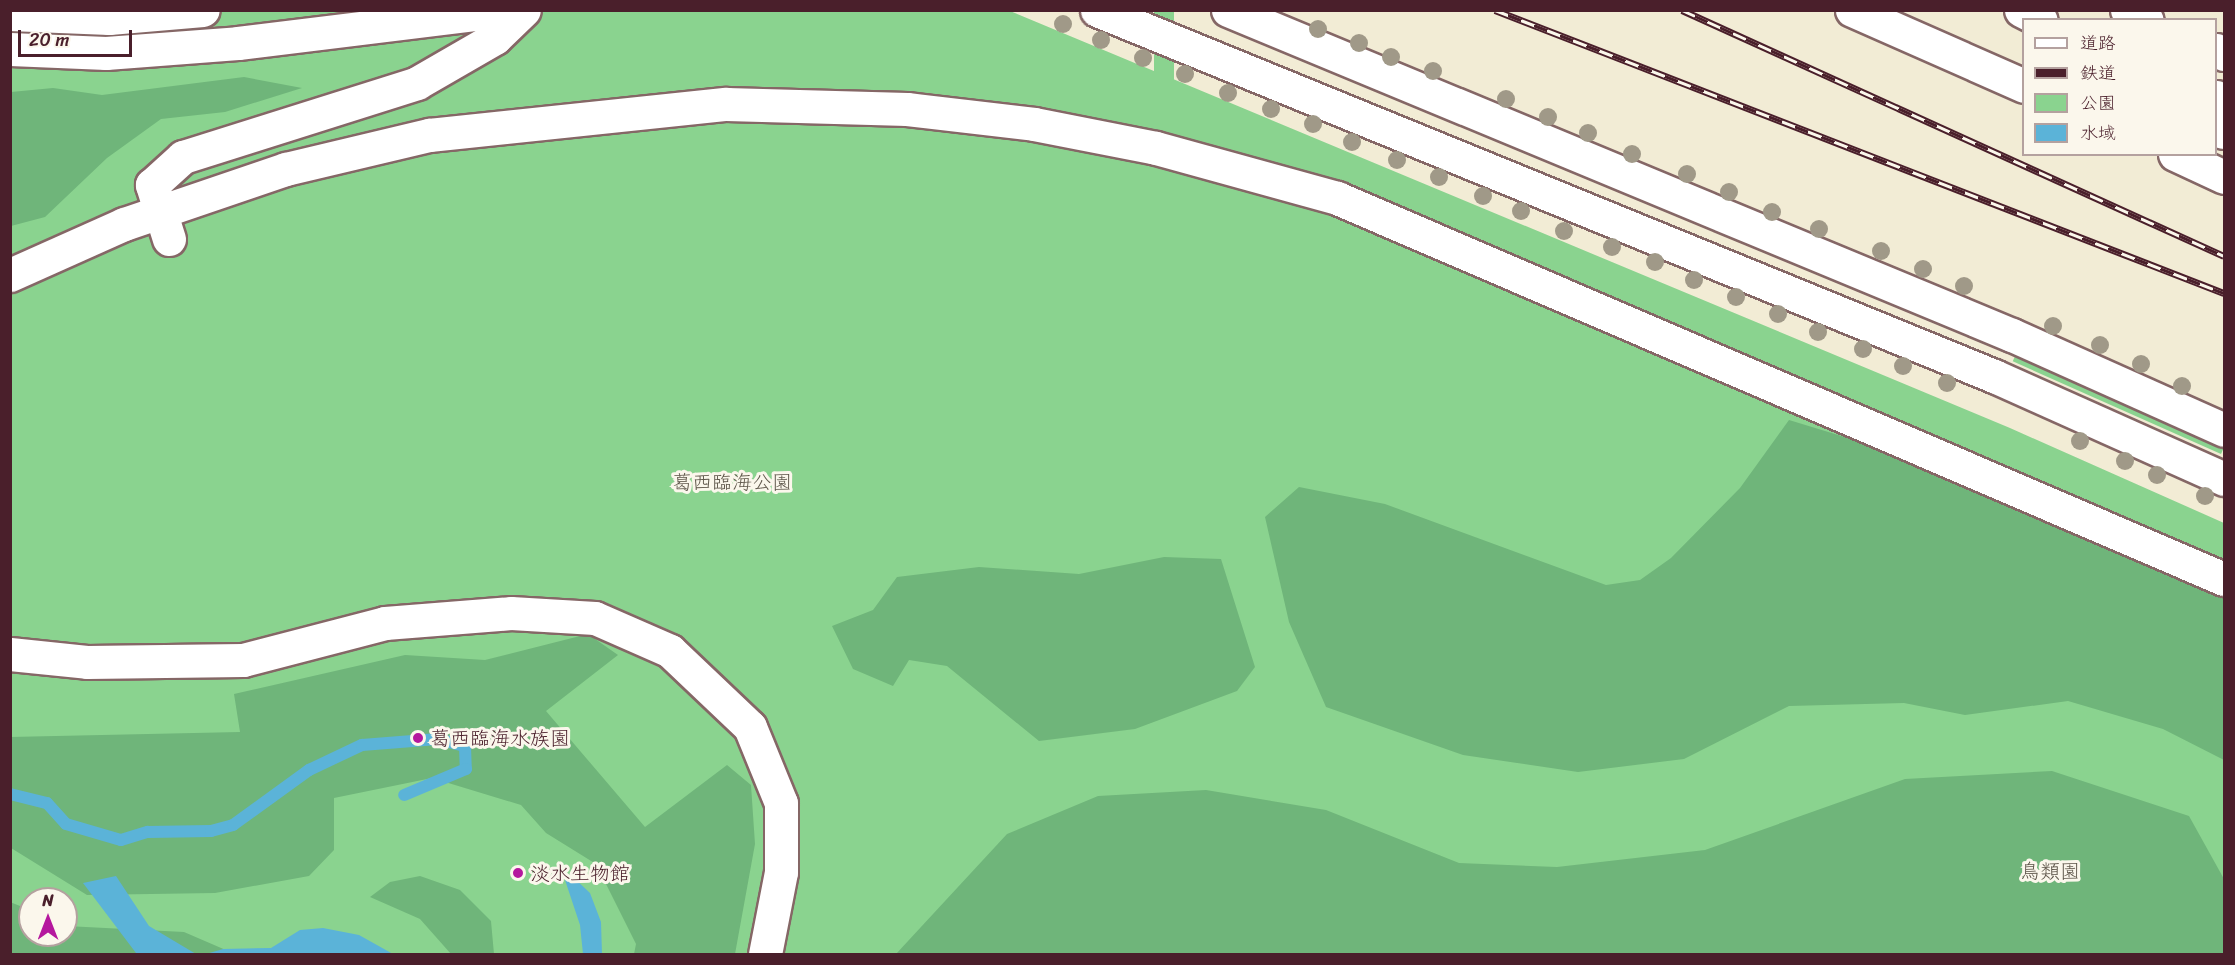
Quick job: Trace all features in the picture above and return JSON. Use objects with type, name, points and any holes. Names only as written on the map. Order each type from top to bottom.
[{"type":"main road","points":[[10,14],[109,18],[203,10]]},
{"type":"main road","points":[[10,49],[106,53],[214,45],[508,10]]},
{"type":"main road","points":[[165,226],[152,185],[183,157],[417,82],[495,38],[524,10]]},
{"type":"main road","points":[[1097,10],[1994,376],[2224,479]]},
{"type":"main road","points":[[1228,10],[2003,331],[2224,430]]},
{"type":"main road","points":[[2021,10],[2037,18]]},
{"type":"main road","points":[[2127,10],[2143,18]]},
{"type":"main road","points":[[1853,11],[2022,85]]},
{"type":"main road","points":[[10,275],[165,226],[286,169],[429,135],[726,104],[907,109],[1034,124],[1156,148],[1343,213],[2224,579]]},
{"type":"main road","points":[[2179,156],[2224,177]]},
{"type":"main road","points":[[10,654],[87,662],[243,660],[385,623],[511,613],[596,618],[670,651],[750,727],[781,803],[781,872],[765,954]]},
{"type":"green space","name":"葛西臨海公園","points":[[11,11],[1010,11],[2010,428],[2224,523],[2224,954],[11,954]]},
{"type":"green space","points":[[1154,11],[1174,11],[1174,913],[1154,913]]},
{"type":"green space","points":[[244,77],[302,88],[225,112],[161,119],[107,158],[45,217],[11,226],[11,92],[53,88],[102,95]]},
{"type":"green space","points":[[2016,354],[2224,447],[2221,454],[2013,361]]},
{"type":"green space","points":[[1789,420],[1884,449],[2224,586],[2224,760],[2163,729],[2068,701],[1965,715],[1904,703],[1789,706],[1684,759],[1578,772],[1463,755],[1326,707],[1289,622],[1265,517],[1299,487],[1385,504],[1606,585],[1640,580],[1671,558],[1740,488]]},
{"type":"green space","points":[[1164,557],[1221,559],[1255,667],[1237,691],[1135,729],[1039,741],[947,666],[909,660],[893,686],[853,669],[832,626],[873,610],[897,577],[979,567],[1079,574]]},
{"type":"green space","points":[[588,634],[618,655],[546,711],[645,827],[727,765],[751,785],[755,844],[735,954],[634,954],[636,944],[596,864],[546,833],[521,805],[432,778],[334,798],[334,850],[309,876],[215,893],[87,895],[78,889],[78,887],[74,887],[11,848],[10,737],[240,732],[234,694],[405,655],[485,660]]},
{"type":"green space","name":"鳥類園","points":[[2052,771],[2189,816],[2224,879],[2224,954],[896,954],[1007,834],[1098,796],[1206,790],[1326,810],[1459,863],[1557,867],[1705,850],[1905,779]]},
{"type":"green space","points":[[420,876],[460,890],[491,921],[494,954],[451,954],[420,919],[370,897],[390,882]]},
{"type":"green space","points":[[10,902],[18,905],[18,947],[78,947],[78,927],[184,932],[235,954],[11,954]]},
{"type":"water","points":[[116,876],[149,926],[196,954],[136,953],[83,883]]},
{"type":"water","points":[[573,877],[590,893],[601,922],[602,954],[583,954],[580,925],[565,880]]},
{"type":"water","points":[[323,928],[359,935],[393,954],[206,954],[223,949],[271,948],[300,930]]},
{"type":"waterway","points":[[10,794],[47,803],[66,824],[121,840],[148,832],[211,831],[233,825],[309,770],[362,745],[438,739],[465,746],[466,769],[404,795]]},
{"type":"railway","points":[[1495,10],[2224,293]]},
{"type":"railway","points":[[1682,10],[2224,256]]},
{"type":"place","name":"葛西臨海水族園","points":[[418,738]]},
{"type":"place","name":"淡水生物館","points":[[518,873]]}]
